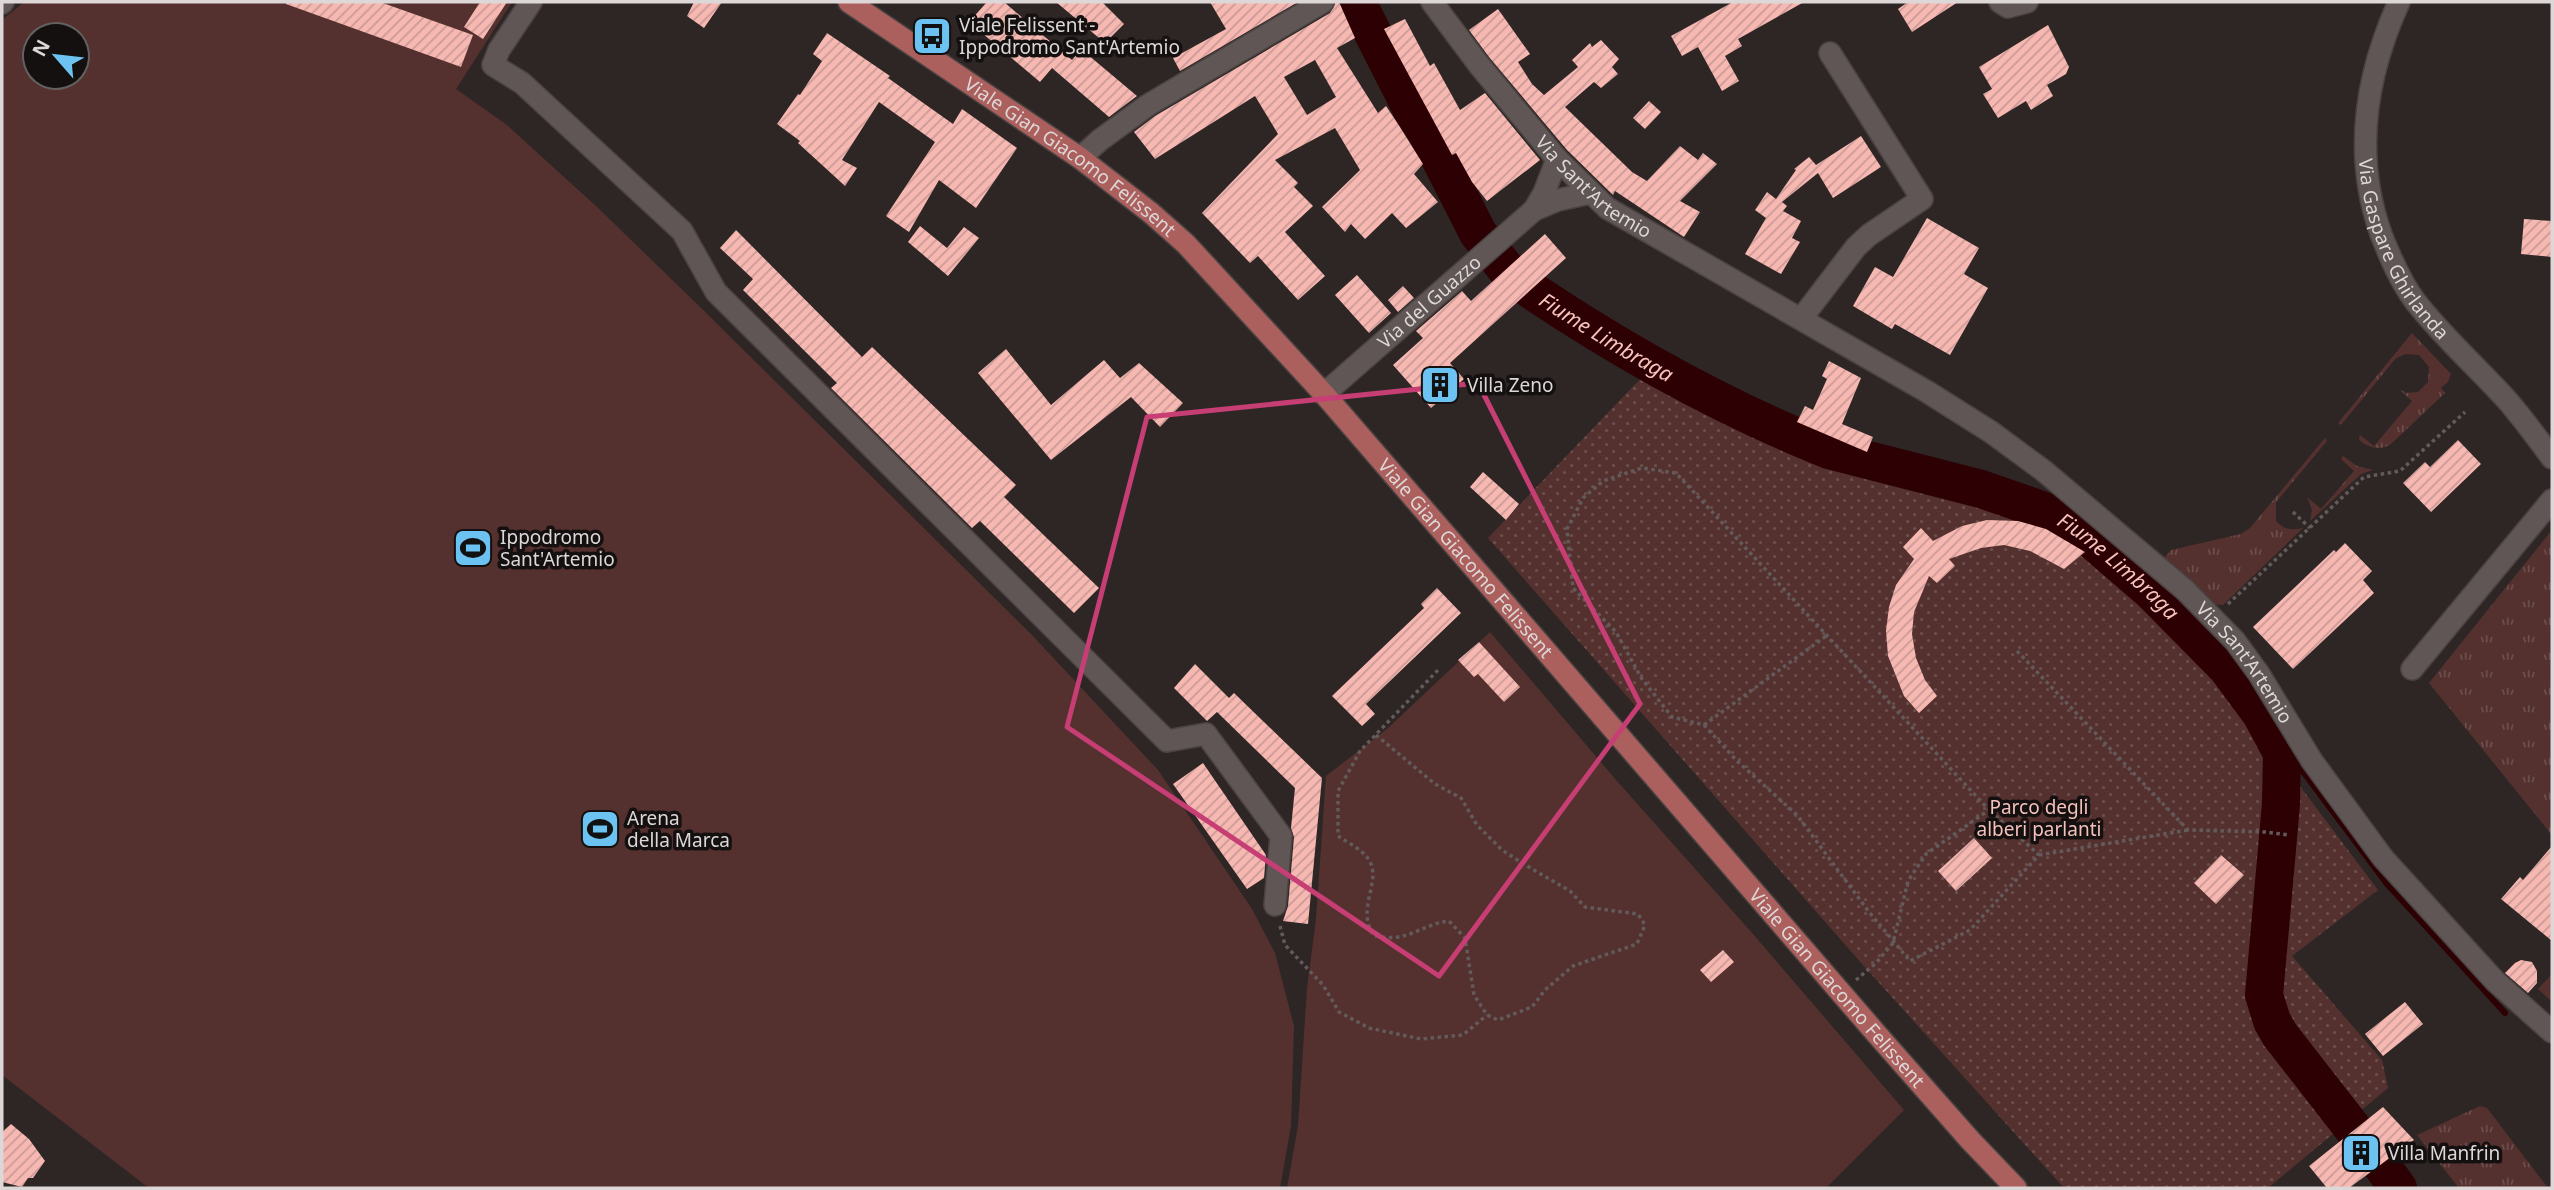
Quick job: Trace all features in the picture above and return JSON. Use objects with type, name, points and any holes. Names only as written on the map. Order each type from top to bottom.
[{"type":"main road","name":"Viale Gian Giacomo Felissent","points":[[849,2],[1080,158],[1186,244],[1324,394],[1874,1031],[1969,1140],[2016,1188]]},
{"type":"street","points":[[531,2],[499,50],[493,65],[522,83],[681,232],[716,292],[1167,741],[1206,734],[1281,836],[1275,905]]},
{"type":"street","points":[[1080,158],[1148,105],[1322,2]]},
{"type":"street","name":"Via Sant'Artemio","points":[[1432,2],[1479,65],[1556,159],[1590,193],[1622,218],[1926,390],[2015,448],[2185,590],[2214,618],[2259,674],[2299,742],[2365,835],[2495,981],[2552,1032]]},
{"type":"street","points":[[2000,2],[2008,7],[2027,2]]},
{"type":"street","name":"Via Gaspare Ghirlanda","points":[[2399,2],[2375,64],[2365,118],[2365,165],[2373,209],[2388,252],[2414,300],[2508,402],[2552,458]]},
{"type":"street","points":[[1801,320],[1856,247],[1922,199],[1830,53]]},
{"type":"street","name":"Via del Guazzo","points":[[1324,394],[1534,210],[1545,194],[1556,159]]},
{"type":"street","name":"Via del Guazzo","points":[[1534,210],[1558,200],[1590,193]]},
{"type":"street","points":[[2412,669],[2552,500]]},
{"type":"path","points":[[2214,618],[2364,477],[2400,471],[2465,412]]},
{"type":"path","points":[[2039,855],[1989,810],[1676,473],[1642,468],[1603,481],[1583,498],[1567,529],[1573,588],[1616,632],[1642,679],[1672,717],[1703,725],[1736,760],[1797,815],[1893,943],[1910,961],[1970,930],[2039,855],[2188,830],[2289,835]]},
{"type":"path","points":[[2293,512],[2310,528]]},
{"type":"path","points":[[1703,725],[1826,636]]},
{"type":"path","points":[[2017,651],[2188,830]]},
{"type":"path","points":[[1376,735],[1435,784],[1461,798],[1477,825],[1502,850],[1570,891],[1585,907],[1638,914],[1645,925],[1637,944],[1573,965],[1545,990],[1532,1007],[1498,1020],[1487,1015],[1474,995],[1465,938],[1449,921],[1434,923],[1395,937],[1374,936],[1366,925],[1367,901],[1375,874],[1367,856],[1338,836],[1338,790],[1360,751],[1439,669]]},
{"type":"path","points":[[1852,983],[1876,963],[1893,943],[1908,881],[1926,854],[1989,810]]},
{"type":"path","points":[[1275,905],[1285,945],[1323,985],[1339,1012],[1369,1028],[1422,1038],[1463,1035],[1487,1015]]},
{"type":"highlighted area","points":[[1478,383],[1640,704],[1439,976],[1067,727],[1147,417]]},
{"type":"green space","name":"Ippodromo Sant'Artemio","points":[[24,2],[512,2],[456,89],[507,125],[694,301],[1031,634],[1158,770],[1252,909],[1275,953],[1294,1026],[1291,1126],[1280,1188],[149,1188],[2,1075],[2,20]]},
{"type":"green space","points":[[2412,333],[2451,374],[2448,382],[2441,388],[2445,393],[2391,444],[2379,448],[2371,447],[2359,440],[2360,435],[2374,446],[2412,401],[2399,389],[2406,393],[2418,392],[2428,382],[2429,367],[2419,355],[2405,354],[2396,358],[2341,425],[2338,423]]},
{"type":"green space","name":"Parco degli alberi parlanti","points":[[1643,376],[1698,405],[1823,455],[1994,500],[2040,516],[2070,531],[2211,666],[2248,716],[2273,760],[2293,777],[2378,890],[2292,956],[2382,1060],[2388,1088],[2268,1188],[2064,1188],[1863,965],[1488,538]]},
{"type":"green space","points":[[2325,438],[2327,441],[2276,502],[2276,521],[2282,527],[2303,528],[2223,605],[2212,604],[2162,561],[2171,550],[2241,534],[2250,528]]},
{"type":"green space","points":[[2343,456],[2357,466],[2373,470],[2361,474],[2310,521],[2312,510],[2307,497],[2321,509],[2354,471],[2341,459]]},
{"type":"green space","points":[[2552,530],[2552,835],[2429,683]]},
{"type":"green space","points":[[1490,632],[1904,1110],[1826,1188],[1287,1188],[1298,1126],[1326,776],[1387,729]]},
{"type":"green space","points":[[2552,974],[2552,1002],[2538,989]]},
{"type":"green space","points":[[2480,1106],[2487,1108],[2548,1188],[2459,1188],[2417,1135]]},
{"type":"building","points":[[286,2],[380,2],[473,35],[461,67]]},
{"type":"building","points":[[480,2],[507,2],[483,39],[464,27]]},
{"type":"building","points":[[694,2],[722,2],[704,28],[687,16]]},
{"type":"building","points":[[987,2],[1004,2],[1072,60],[1081,49],[1137,96],[1109,117],[1052,68],[1040,82],[969,22]]},
{"type":"building","points":[[1056,2],[1102,2],[1124,24],[1105,43]]},
{"type":"building","points":[[1210,2],[1298,2],[1180,71],[1173,58],[1226,29]]},
{"type":"building","points":[[1336,2],[1339,2],[1355,38],[1337,48],[1378,113],[1386,106],[1398,124],[1423,164],[1414,174],[1438,202],[1406,228],[1392,213],[1365,239],[1351,224],[1345,232],[1322,207],[1360,170],[1335,128],[1275,160],[1298,183],[1294,187],[1313,206],[1285,232],[1325,276],[1298,300],[1258,256],[1250,263],[1202,213],[1278,134],[1255,96],[1155,159],[1134,132],[1155,116],[1330,13]],"holes":[[[1315,60],[1336,97],[1307,115],[1284,77]]]},
{"type":"building","points":[[1733,2],[1804,2],[1738,39],[1742,46],[1725,56],[1739,81],[1722,91],[1698,47],[1682,56],[1671,36]]},
{"type":"building","points":[[1908,2],[1958,2],[1912,32],[1898,9]]},
{"type":"building","points":[[1498,9],[1530,54],[1518,62],[1532,84],[1544,95],[1578,67],[1572,60],[1590,43],[1592,47],[1601,40],[1619,59],[1612,67],[1618,74],[1601,88],[1594,82],[1565,107],[1632,172],[1647,181],[1680,146],[1698,160],[1703,153],[1717,164],[1680,201],[1700,212],[1684,237],[1615,191],[1613,195],[1567,150],[1489,57],[1469,30]]},
{"type":"building","points":[[1405,19],[1430,66],[1434,63],[1460,110],[1485,93],[1540,160],[1487,201],[1472,182],[1456,153],[1452,155],[1384,29]]},
{"type":"building","points":[[2048,25],[2069,67],[2066,74],[2047,85],[2053,96],[2031,110],[2026,101],[1998,118],[1983,94],[1992,89],[1979,67]]},
{"type":"building","points":[[827,33],[953,124],[962,109],[1017,148],[976,208],[939,180],[909,232],[886,216],[935,142],[879,102],[842,160],[857,168],[845,186],[798,143],[800,141],[777,124],[822,61],[813,54]]},
{"type":"building","points":[[1649,101],[1661,112],[1645,129],[1633,118]]},
{"type":"building","points":[[1861,136],[1881,167],[1833,198],[1818,173],[1782,202],[1787,206],[1783,211],[1801,221],[1792,238],[1800,242],[1781,274],[1745,254],[1766,218],[1755,210],[1767,192],[1776,199],[1796,170],[1794,169],[1809,157],[1816,165]]},
{"type":"building","points":[[1927,218],[1979,248],[1964,274],[1988,288],[1950,355],[1895,324],[1892,329],[1853,306],[1875,267],[1893,277]]},
{"type":"building","points":[[2524,219],[2552,221],[2552,257],[2521,254]]},
{"type":"building","points":[[920,226],[947,248],[964,227],[979,238],[948,276],[908,242]]},
{"type":"building","points":[[736,230],[862,357],[872,347],[1016,485],[1004,497],[1099,588],[1074,613],[980,521],[972,528],[831,388],[837,383],[743,290],[753,279],[720,248]]},
{"type":"building","points":[[1545,234],[1566,258],[1450,363],[1464,379],[1431,408],[1393,365],[1423,338],[1416,331],[1462,291],[1471,301]]},
{"type":"building","points":[[1357,275],[1391,313],[1369,333],[1335,295]]},
{"type":"building","points":[[1403,286],[1414,298],[1398,312],[1388,300]]},
{"type":"building","points":[[1006,349],[1051,405],[1104,360],[1120,378],[1139,363],[1183,403],[1160,427],[1131,397],[1051,460],[978,373]]},
{"type":"building","points":[[1829,361],[1861,378],[1842,424],[1873,437],[1867,452],[1797,422],[1805,406],[1813,410],[1827,379],[1822,376]]},
{"type":"building","points":[[2458,440],[2481,464],[2431,512],[2403,483],[2425,462],[2430,467]]},
{"type":"building","points":[[1483,472],[1519,504],[1506,520],[1470,487]]},
{"type":"building","points":[[1987,520],[2018,521],[2046,529],[2085,552],[2064,569],[2030,551],[2004,545],[1981,548],[1949,559],[1955,566],[1937,583],[1929,576],[1914,612],[1912,634],[1916,658],[1925,680],[1937,696],[1919,713],[1904,696],[1888,656],[1886,631],[1889,607],[1896,585],[1914,559],[1903,547],[1921,528],[1933,541],[1962,526]]},
{"type":"building","points":[[2345,543],[2372,571],[2363,580],[2374,593],[2293,669],[2253,627],[2334,550],[2336,552]]},
{"type":"building","points":[[1437,588],[1461,613],[1366,704],[1375,714],[1362,726],[1332,696],[1424,608],[1421,604]]},
{"type":"building","points":[[1479,642],[1520,687],[1504,702],[1478,674],[1474,677],[1458,660]]},
{"type":"building","points":[[1195,664],[1229,698],[1234,693],[1322,778],[1308,924],[1283,921],[1288,906],[1295,788],[1217,712],[1207,721],[1174,688]]},
{"type":"building","points":[[1203,763],[1266,855],[1264,878],[1247,889],[1173,784]]},
{"type":"building","points":[[1974,838],[1992,858],[1956,891],[1938,871]]},
{"type":"building","points":[[2552,846],[2552,941],[2501,899],[2520,877],[2523,880]]},
{"type":"building","points":[[2221,855],[2244,875],[2216,904],[2194,883]]},
{"type":"building","points":[[1723,950],[1734,962],[1711,982],[1700,970]]},
{"type":"building","points":[[2521,960],[2532,962],[2537,971],[2537,983],[2528,993],[2505,973]]},
{"type":"building","points":[[2405,1002],[2423,1024],[2383,1056],[2365,1034]]},
{"type":"building","name":"Villa Manfrin","points":[[2383,1107],[2414,1140],[2349,1188],[2327,1188],[2309,1166]]},
{"type":"building","points":[[11,1124],[29,1139],[45,1161],[33,1178],[28,1178],[22,1187],[2,1182],[2,1132]]},
{"type":"waterway","name":"Fiume Limbraga","points":[[1357,2],[1478,233],[1506,269]]},
{"type":"waterway","name":"Fiume Limbraga","points":[[1531,290],[1602,336],[1676,378],[1790,434],[1829,450],[1981,489],[2056,515],[2084,533],[2150,590],[2227,668],[2261,714],[2282,753],[2281,804],[2264,995],[2272,1021],[2280,1035],[2354,1130]]},
{"type":"waterway","points":[[2282,753],[2295,761],[2387,884],[2505,1013]]},
{"type":"waterway","name":"Fiume Limbraga","points":[[2382,1166],[2398,1188]]},
{"type":"place","name":"Viale Felissent - Ippodromo Sant'Artemio","points":[[932,36]]},
{"type":"place","name":"Villa Zeno","points":[[1440,385]]},
{"type":"place","name":"Ippodromo Sant'Artemio","points":[[473,548]]},
{"type":"place","name":"Arena della Marca","points":[[600,829]]},
{"type":"place","name":"Villa Manfrin","points":[[2361,1153]]}]
